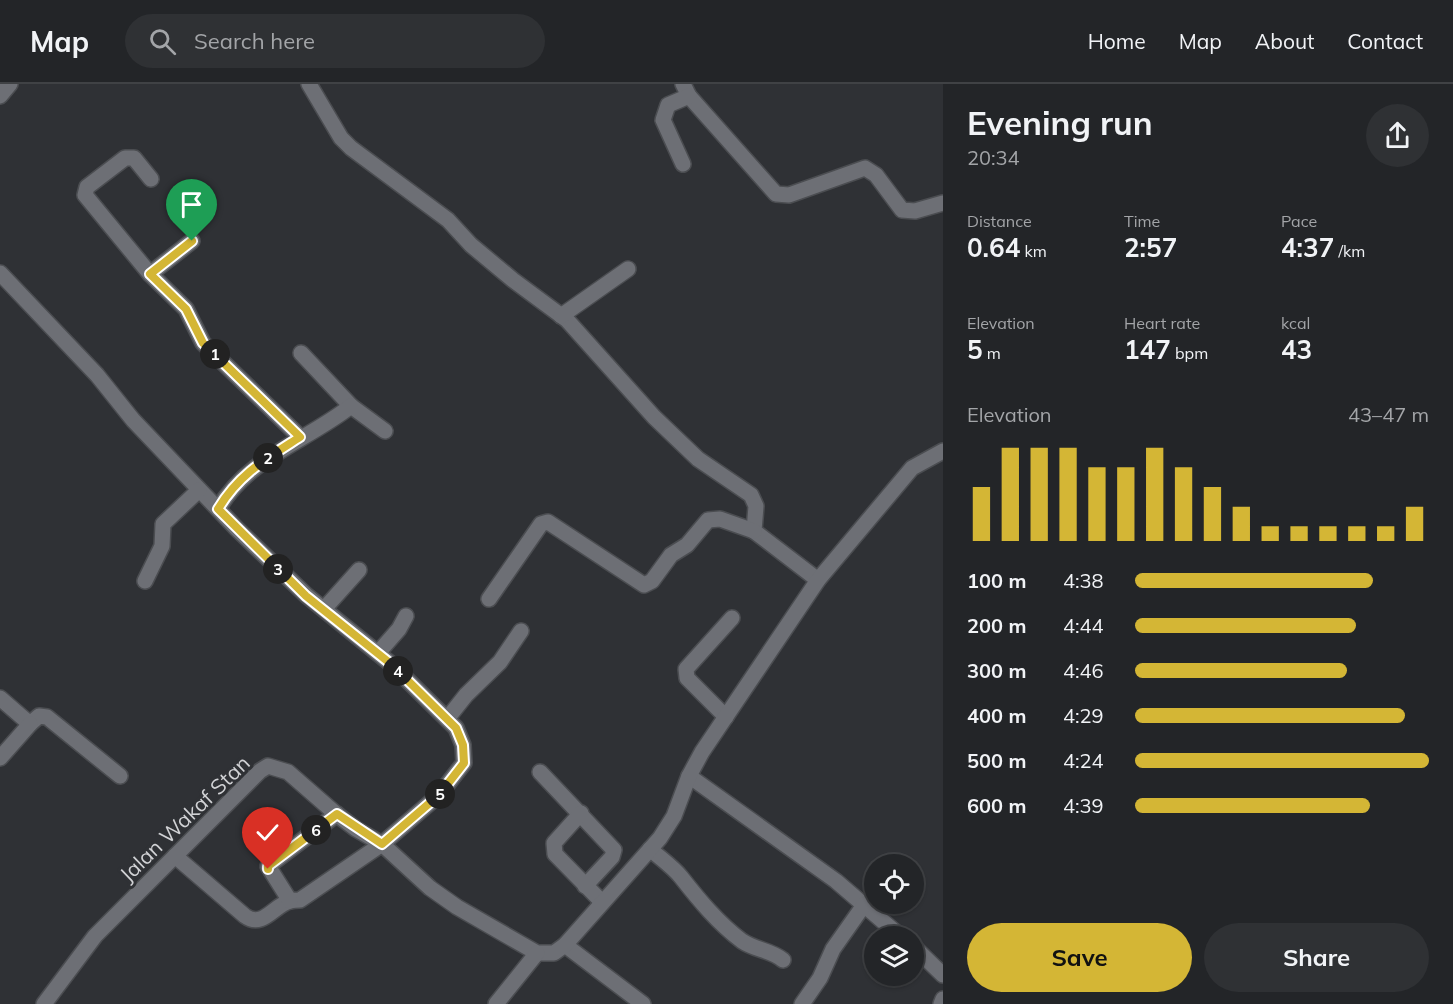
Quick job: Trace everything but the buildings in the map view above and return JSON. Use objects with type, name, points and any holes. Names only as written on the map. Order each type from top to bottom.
[{"type":"street","points":[[0,96],[10,84]]},
{"type":"street","points":[[309,84],[336,129],[351,148],[448,220],[479,252],[561,316],[654,417],[698,459],[751,495],[756,506],[754,531]]},
{"type":"street","points":[[683,164],[663,120],[668,105],[686,90],[777,194],[789,195],[865,168],[876,175],[902,210],[915,211],[943,203]]},
{"type":"street","points":[[152,179],[134,158],[124,158],[87,187],[85,195],[150,274],[186,309],[203,343],[300,437]]},
{"type":"street","points":[[150,274],[192,241]]},
{"type":"street","points":[[561,316],[628,269]]},
{"type":"street","points":[[0,273],[97,375],[133,420],[172,457],[199,490],[306,596],[378,653],[447,719],[456,728],[463,745],[464,763],[439,795],[382,844],[300,900],[290,901],[261,920],[249,920],[176,856]]},
{"type":"street","points":[[301,353],[351,406],[385,431]]},
{"type":"street","points":[[218,509],[231,487],[258,465],[351,406]]},
{"type":"street","points":[[496,1004],[537,953],[554,953],[565,945],[650,849],[674,816],[689,776],[818,580],[912,468],[943,451]]},
{"type":"street","points":[[145,581],[162,546],[163,524],[199,490]]},
{"type":"street","points":[[489,599],[541,524],[548,522],[644,585],[652,581],[671,555],[687,545],[708,520],[720,519],[754,531],[818,580]]},
{"type":"street","points":[[324,609],[359,570]]},
{"type":"street","points":[[378,653],[399,629],[405,616]]},
{"type":"street","points":[[726,717],[687,678],[686,669],[732,618]]},
{"type":"street","points":[[447,719],[466,695],[500,662],[521,631]]},
{"type":"street","points":[[0,698],[30,724]]},
{"type":"street","points":[[0,758],[39,716],[47,717],[120,776]]},
{"type":"street","name":"Jalan Wakaf Stan","points":[[44,1004],[95,936],[260,771],[268,766],[288,772],[337,814],[382,844],[430,888],[457,907],[537,953]]},
{"type":"street","points":[[540,772],[614,850],[612,857],[585,886]]},
{"type":"street","points":[[689,776],[836,881],[864,905],[833,949],[820,978],[802,1004]]},
{"type":"street","points":[[581,813],[554,843],[553,848],[555,854],[602,902]]},
{"type":"street","points":[[290,901],[268,866],[337,814]]},
{"type":"street","points":[[650,849],[681,877],[698,900],[741,940],[754,948],[775,953],[783,960]]},
{"type":"street","points":[[874,914],[888,926]]},
{"type":"street","points":[[565,945],[643,1004]]},
{"type":"street","points":[[924,957],[943,975]]},
{"type":"street","points":[[941,1004],[943,999]]},
{"type":"route","points":[[192,241],[150,274],[186,309],[203,343],[300,437],[258,465],[231,487],[218,509],[306,596],[391,664],[456,728],[463,745],[464,763],[439,795],[382,844],[356,829],[337,814],[268,866],[268,869]]}]
